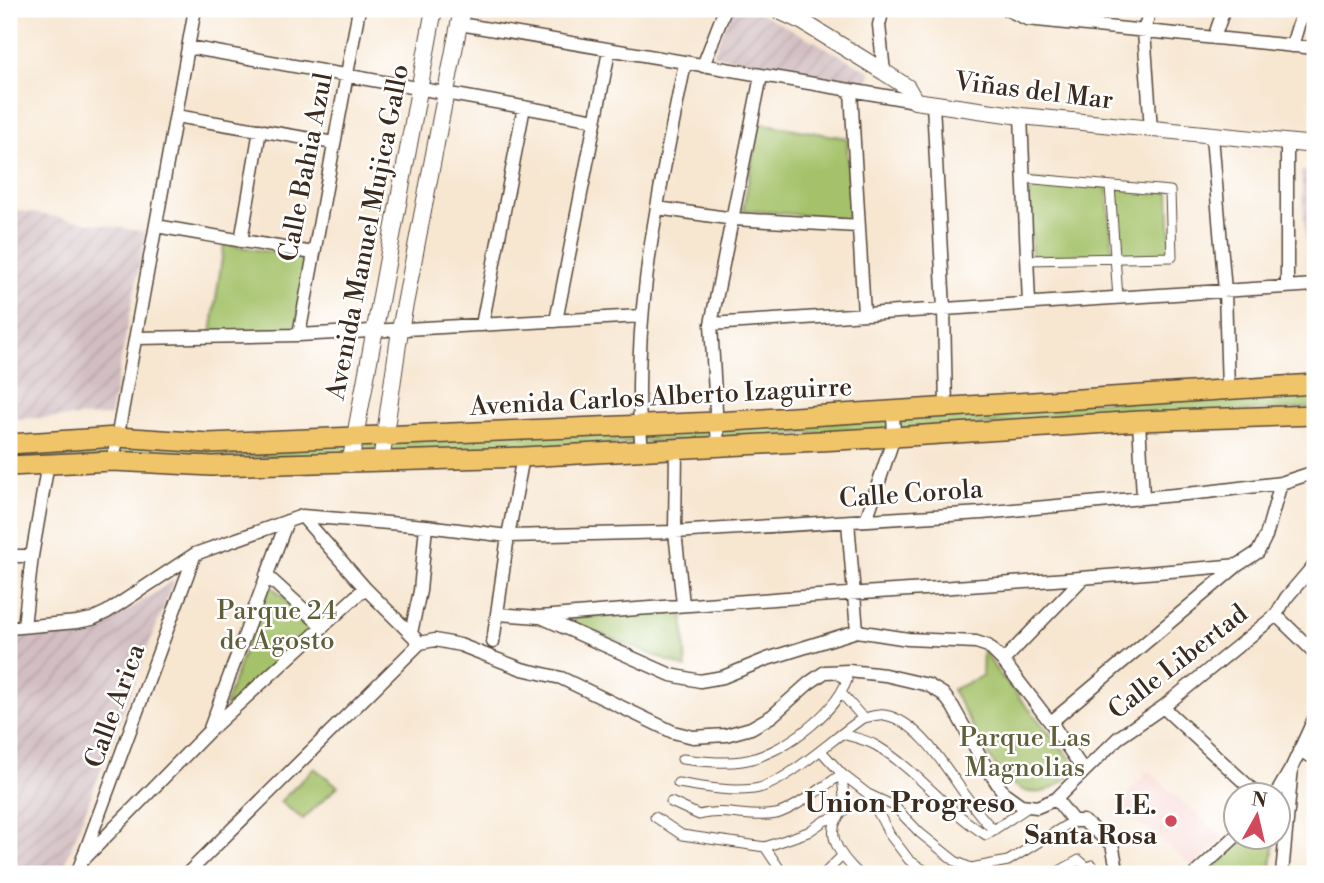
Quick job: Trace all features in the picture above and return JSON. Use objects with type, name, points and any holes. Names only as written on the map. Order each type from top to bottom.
[{"type":"main road","name":"Avenida Carlos Alberto Izaguirre","points":[[9,444],[117,437],[208,443],[639,426],[1315,384]]},
{"type":"main road","name":"Avenida Carlos Alberto Izaguirre","points":[[9,466],[113,461],[212,466],[350,464],[642,451],[1139,421],[1315,415]]},
{"type":"street","points":[[113,461],[195,9]]},
{"type":"street","name":"Calle Bahia Azul","points":[[299,335],[359,9]]},
{"type":"street","name":"Avenida Manuel Mujica Gallo","points":[[350,464],[435,9]]},
{"type":"street","points":[[703,66],[725,9]]},
{"type":"street","name":"Viñas del Mar","points":[[775,9],[803,22],[907,87],[915,101],[1021,116],[1315,145]]},
{"type":"street","points":[[883,9],[879,25],[884,72]]},
{"type":"street","points":[[1006,9],[1027,19],[1315,48]]},
{"type":"street","points":[[1150,9],[1144,31],[1152,130]]},
{"type":"street","points":[[1214,38],[1224,9]]},
{"type":"street","points":[[1293,47],[1303,9]]},
{"type":"street","points":[[461,17],[609,51],[915,101]]},
{"type":"street","name":"Avenida Manuel Mujica Gallo","points":[[381,462],[400,330],[461,17]]},
{"type":"street","points":[[188,47],[595,120]]},
{"type":"street","points":[[556,321],[609,51]]},
{"type":"street","points":[[642,451],[639,426],[641,316],[657,208],[685,63]]},
{"type":"street","points":[[718,446],[711,324],[761,76]]},
{"type":"street","points":[[851,91],[864,314]]},
{"type":"street","points":[[933,104],[944,309],[946,409]]},
{"type":"street","points":[[482,325],[524,107]]},
{"type":"street","points":[[176,116],[334,143]]},
{"type":"street","points":[[1021,116],[1029,303]]},
{"type":"street","points":[[241,241],[260,130]]},
{"type":"street","points":[[1212,136],[1225,291],[1228,390]]},
{"type":"street","points":[[1287,144],[1287,287]]},
{"type":"street","points":[[1023,178],[1170,191],[1172,257],[1027,260]]},
{"type":"street","points":[[1110,186],[1118,298]]},
{"type":"street","points":[[657,208],[734,219],[858,226]]},
{"type":"street","points":[[156,226],[313,253]]},
{"type":"street","points":[[711,324],[1315,285]]},
{"type":"street","points":[[136,338],[299,335],[641,316]]},
{"type":"street","points":[[866,520],[894,437],[894,412]]},
{"type":"street","points":[[1139,421],[1143,497]]},
{"type":"street","points":[[676,449],[675,532],[684,604]]},
{"type":"street","points":[[493,642],[508,536],[523,457]]},
{"type":"street","points":[[24,626],[32,556],[48,463]]},
{"type":"street","name":"Calle Corola","points":[[302,516],[508,536],[675,532],[982,513],[1207,492],[1281,483],[1315,471]]},
{"type":"street","points":[[1051,722],[1238,565],[1258,552],[1266,536],[1281,483]]},
{"type":"street","points":[[9,628],[92,619],[195,554],[302,516],[365,588],[416,638],[460,645],[522,669],[561,678],[673,732],[693,737],[726,736],[751,729],[772,716],[825,672],[885,675],[928,685],[943,694],[1003,792],[1021,805],[1030,806]]},
{"type":"street","points":[[209,731],[287,521]]},
{"type":"street","points":[[848,522],[857,631]]},
{"type":"street","points":[[187,874],[416,638],[426,526]]},
{"type":"street","name":"Calle Arica","points":[[77,874],[195,554]]},
{"type":"street","points":[[9,556],[32,556]]},
{"type":"street","name":"Calle Libertad","points":[[1030,806],[1037,807],[1056,799],[1118,738],[1163,707],[1276,615],[1286,598],[1315,564]]},
{"type":"street","points":[[498,614],[539,617],[853,592],[1081,580],[1238,565]]},
{"type":"street","points":[[266,575],[323,627]]},
{"type":"street","points":[[1003,661],[1081,580]]},
{"type":"street","points":[[83,860],[209,731],[365,588]]},
{"type":"street","points":[[1276,615],[1315,653]]},
{"type":"street","points":[[539,617],[671,675],[700,681],[723,677],[766,659],[857,631],[908,639],[976,642],[988,646],[1003,661],[1051,722],[1084,771]]},
{"type":"street","points":[[682,760],[743,761],[781,747],[809,727],[842,694],[847,680],[834,672]]},
{"type":"street","points":[[842,694],[863,718]]},
{"type":"street","points":[[1163,707],[1244,782]]},
{"type":"street","points":[[678,783],[719,790],[757,789],[782,777],[821,751],[863,718],[882,714],[905,721],[949,768],[979,817],[994,830]]},
{"type":"street","points":[[1284,782],[1315,717]]},
{"type":"street","points":[[842,733],[876,745],[986,835],[1030,806]]},
{"type":"street","points":[[821,751],[842,774],[868,794],[894,806],[920,833],[955,862],[971,868],[1008,861],[1073,821],[1083,821],[1112,844],[1118,874]]},
{"type":"street","points":[[1299,751],[1315,758]]},
{"type":"street","points":[[1282,874],[1293,767]]},
{"type":"street","points":[[671,802],[699,815],[712,811],[741,815],[778,814],[842,774]]},
{"type":"street","points":[[655,817],[682,835],[765,847],[808,832],[845,810],[842,774]]},
{"type":"street","points":[[868,794],[902,852],[930,874]]},
{"type":"street","points":[[1056,799],[1073,821]]},
{"type":"street","points":[[836,817],[834,829],[837,846],[842,856],[859,874]]},
{"type":"street","points":[[97,821],[112,830]]},
{"type":"street","points":[[765,847],[783,874]]},
{"type":"street","points":[[1195,874],[1222,850]]},
{"type":"street","points":[[824,874],[842,856]]},
{"type":"street","points":[[1054,874],[1079,860],[1088,867],[1091,865],[1092,874]]},
{"type":"shaded area","points":[[732,9],[753,9],[870,71],[868,85],[713,55]]},
{"type":"shaded area","points":[[1301,171],[1315,172],[1315,268],[1307,268]]},
{"type":"shaded area","points":[[9,209],[146,232],[110,416],[9,419]]},
{"type":"shaded area","points":[[174,580],[61,874],[9,874],[9,637],[98,630]]},
{"type":"shaded area","name":"I.E. Santa Rosa","points":[[1148,771],[1222,837],[1194,867],[1118,806]]},
{"type":"green space","points":[[759,123],[847,138],[850,219],[743,210]]},
{"type":"green space","points":[[1029,180],[1107,187],[1113,255],[1032,257]]},
{"type":"green space","points":[[1114,188],[1169,192],[1171,254],[1119,257]]},
{"type":"green space","points":[[224,244],[309,259],[295,330],[211,334]]},
{"type":"green space","points":[[1315,392],[1315,408],[371,456],[9,459],[9,450]]},
{"type":"green space","name":"Parque 24 de Agosto","points":[[268,583],[311,623],[312,630],[225,706]]},
{"type":"green space","points":[[683,612],[686,668],[573,623],[578,617]]},
{"type":"green space","name":"Parque Las Magnolias","points":[[983,648],[996,670],[1078,767],[1055,787],[1035,793],[1017,787],[1001,773],[952,690],[982,676]]},
{"type":"green space","points":[[314,768],[338,786],[303,819],[280,802]]},
{"type":"green space","points":[[1231,852],[1273,852],[1270,874],[1208,874]]},
{"type":"place","name":"I.E. Santa Rosa","points":[[1171,821]]},
{"type":"district","name":"Union Progreso","points":[[910,803]]}]
